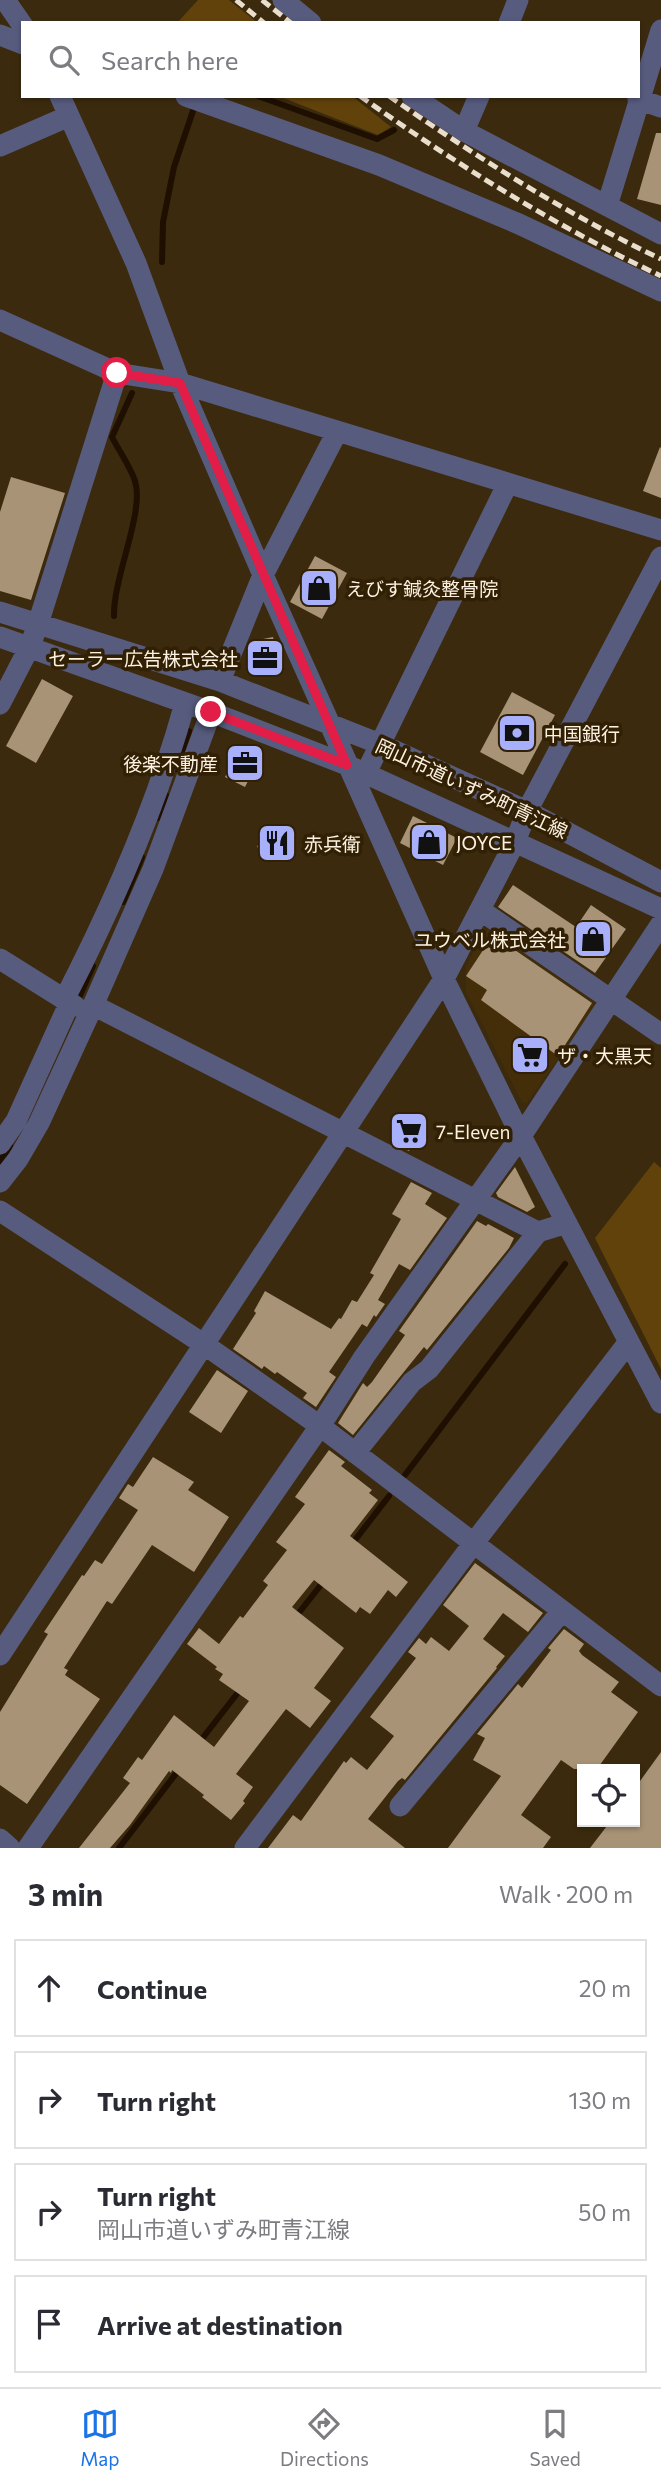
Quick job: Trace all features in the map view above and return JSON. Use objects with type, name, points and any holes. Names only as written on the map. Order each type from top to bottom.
[{"type":"street","points":[[5,0],[21,23]]},
{"type":"street","points":[[283,0],[309,21]]},
{"type":"street","points":[[510,21],[518,0]]},
{"type":"street","points":[[640,93],[661,30]]},
{"type":"street","points":[[0,35],[21,43]]},
{"type":"street","points":[[61,98],[136,262],[180,383],[263,575],[330,724],[357,769],[444,979],[661,1403]]},
{"type":"street","points":[[190,98],[379,165],[520,224],[661,291]]},
{"type":"street","points":[[415,98],[464,131],[661,233]]},
{"type":"street","points":[[464,131],[478,98]]},
{"type":"street","points":[[607,206],[638,99],[661,107]]},
{"type":"street","points":[[0,145],[69,116]]},
{"type":"street","points":[[0,320],[117,373],[180,383],[661,530]]},
{"type":"street","points":[[0,704],[30,646],[38,624],[117,373]]},
{"type":"street","points":[[220,681],[263,575],[337,432]]},
{"type":"street","points":[[357,769],[380,744],[508,485]]},
{"type":"street","points":[[0,1655],[444,979],[527,811],[661,557]]},
{"type":"street","name":"岡山市道いずみ町青江線","points":[[0,612],[220,681],[380,744],[527,811],[661,882]]},
{"type":"street","name":"岡山市道いずみ町青江線","points":[[0,637],[211,712],[357,769],[661,909]]},
{"type":"street","points":[[0,1182],[18,1159],[39,1123],[76,1002],[145,823],[185,703]]},
{"type":"street","points":[[0,1144],[16,1121],[76,1002],[153,869],[211,712]]},
{"type":"street","points":[[480,909],[661,1034]]},
{"type":"street","points":[[29,1848],[320,1426],[364,1357],[522,1136],[661,924]]},
{"type":"street","points":[[0,959],[76,1002],[345,1133],[538,1232]]},
{"type":"street","points":[[0,1211],[205,1345],[320,1426],[661,1686]]},
{"type":"street","points":[[355,1453],[412,1382],[429,1369],[538,1232],[567,1223]]},
{"type":"street","points":[[245,1848],[628,1343]]},
{"type":"street","points":[[400,1806],[562,1611]]},
{"type":"street","points":[[0,1839],[10,1848]]},
{"type":"shaded area","points":[[198,0],[229,0],[255,21],[179,21]]},
{"type":"shaded area","points":[[283,98],[355,98],[391,127],[378,135]]},
{"type":"shaded area","name":"ザ・大黒天","points":[[485,930],[489,930],[594,1002],[594,1007],[527,1103],[522,1102],[466,992],[466,966]]},
{"type":"shaded area","points":[[654,1162],[661,1168],[661,1369],[595,1238]]},
{"type":"building","points":[[656,133],[661,133],[661,205],[637,199]]},
{"type":"building","points":[[661,448],[661,498],[643,491]]},
{"type":"building","points":[[11,477],[65,493],[31,600],[0,591],[0,512]]},
{"type":"building","points":[[315,556],[347,573],[322,619],[290,602]]},
{"type":"building","points":[[273,637],[279,663],[271,673],[259,674],[252,668],[247,657],[251,646],[258,640]]},
{"type":"building","points":[[42,679],[73,696],[36,763],[6,746]]},
{"type":"building","points":[[512,692],[555,715],[523,775],[480,752]]},
{"type":"building","points":[[241,745],[261,755],[245,787],[225,777]]},
{"type":"building","points":[[413,816],[457,838],[443,865],[400,843]]},
{"type":"building","points":[[267,826],[296,839],[286,860],[257,847]]},
{"type":"building","points":[[513,885],[576,927],[591,905],[626,929],[595,973],[498,907]]},
{"type":"building","name":"ザ・大黒天","points":[[493,935],[592,1003],[558,1056],[481,1000],[487,990],[466,976]]},
{"type":"building","name":"7-Eleven","points":[[406,1117],[422,1125],[409,1151],[393,1143]]},
{"type":"building","points":[[515,1167],[535,1207],[527,1212],[498,1197],[496,1193]]},
{"type":"building","points":[[411,1182],[432,1193],[425,1204],[447,1218],[410,1270],[399,1264],[378,1300],[385,1304],[367,1327],[362,1324],[329,1372],[336,1377],[316,1407],[303,1398],[307,1393],[277,1372],[275,1374],[264,1366],[262,1369],[233,1349],[256,1313],[254,1311],[265,1291],[331,1329],[339,1318],[341,1319],[352,1300],[357,1302],[374,1275],[370,1273],[401,1219],[392,1214]]},
{"type":"building","points":[[477,1221],[514,1238],[509,1248],[427,1350],[424,1347],[353,1435],[338,1423],[363,1383],[367,1387],[372,1382],[405,1335],[399,1331]]},
{"type":"building","points":[[217,1370],[248,1391],[221,1433],[189,1412]]},
{"type":"building","points":[[329,1450],[345,1462],[341,1466],[372,1490],[369,1493],[378,1500],[350,1536],[408,1582],[396,1597],[388,1590],[370,1614],[360,1607],[356,1613],[314,1580],[292,1607],[344,1648],[314,1688],[331,1701],[310,1728],[286,1709],[236,1774],[253,1787],[243,1801],[245,1803],[231,1820],[172,1770],[110,1848],[79,1848],[130,1783],[123,1778],[138,1757],[142,1760],[174,1715],[214,1747],[249,1701],[219,1680],[223,1674],[215,1669],[217,1667],[187,1644],[199,1628],[219,1644],[268,1585],[263,1581],[287,1550],[276,1542],[305,1504],[295,1497]]},
{"type":"building","points":[[153,1457],[194,1482],[188,1490],[229,1517],[194,1572],[152,1545],[112,1604],[107,1601],[64,1668],[68,1670],[65,1675],[100,1699],[27,1804],[0,1785],[0,1712],[48,1634],[44,1632],[82,1575],[84,1576],[95,1560],[102,1564],[138,1510],[119,1498],[128,1484],[133,1487]]},
{"type":"building","points":[[475,1563],[543,1613],[528,1632],[503,1613],[483,1639],[505,1656],[405,1780],[402,1778],[398,1781],[368,1819],[405,1848],[268,1848],[293,1815],[301,1821],[344,1761],[346,1763],[351,1757],[367,1770],[394,1736],[370,1717],[416,1658],[408,1652],[419,1638],[426,1644],[431,1637],[449,1651],[469,1626],[443,1605]]},
{"type":"building","points":[[564,1629],[584,1644],[579,1651],[582,1655],[619,1682],[611,1692],[638,1712],[601,1764],[577,1764],[577,1769],[574,1769],[561,1760],[521,1815],[551,1837],[543,1848],[448,1848],[501,1776],[473,1760],[485,1738],[477,1734],[518,1684],[522,1688],[551,1650],[548,1648]]},
{"type":"building","points":[[661,1752],[661,1848],[590,1848],[606,1827],[640,1827],[640,1781]]},
{"type":"waterway","points":[[264,98],[377,139],[394,130]]},
{"type":"waterway","points":[[162,262],[163,222],[174,167],[195,105]]},
{"type":"waterway","points":[[114,616],[118,583],[136,509],[137,494],[133,475],[112,437],[132,393]]},
{"type":"waterway","points":[[176,769],[189,731]]},
{"type":"waterway","points":[[158,818],[166,795]]},
{"type":"waterway","points":[[123,902],[142,857]]},
{"type":"waterway","points":[[76,1004],[93,966]]},
{"type":"waterway","points":[[0,1161],[10,1146]]},
{"type":"waterway","points":[[405,1475],[565,1264]]},
{"type":"waterway","points":[[352,1544],[389,1496]]},
{"type":"waterway","points":[[294,1619],[324,1581]]},
{"type":"waterway","points":[[198,1744],[243,1686]]},
{"type":"waterway","points":[[119,1848],[181,1767]]},
{"type":"railway","points":[[236,0],[262,21]]},
{"type":"railway","points":[[262,0],[288,21]]},
{"type":"railway","points":[[363,98],[507,193],[661,276]]},
{"type":"railway","points":[[392,98],[522,183],[661,259]]},
{"type":"place","name":"えびす鍼灸整骨院","points":[[319,588]]},
{"type":"place","name":"セーラー広告株式会社","points":[[265,658]]},
{"type":"place","name":"中国銀行","points":[[517,733]]},
{"type":"place","name":"後楽不動産","points":[[245,763]]},
{"type":"place","name":"JOYCE","points":[[429,842]]},
{"type":"place","name":"赤兵衛","points":[[277,843]]},
{"type":"place","name":"ユウベル株式会社","points":[[593,939]]},
{"type":"place","name":"ザ・大黒天","points":[[530,1055]]},
{"type":"place","name":"7-Eleven","points":[[409,1131]]},
{"type":"route","points":[[117,373],[180,383],[347,765],[211,712]]}]
